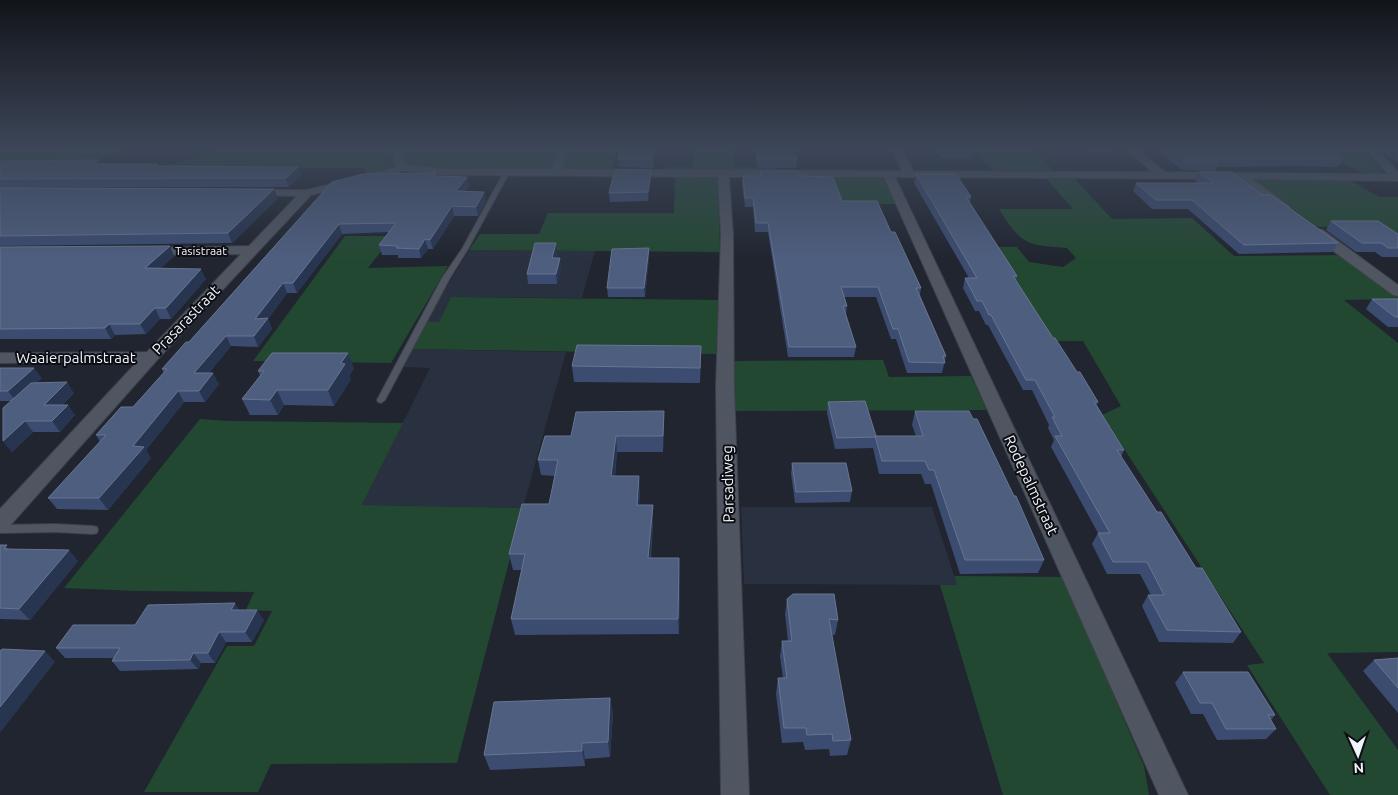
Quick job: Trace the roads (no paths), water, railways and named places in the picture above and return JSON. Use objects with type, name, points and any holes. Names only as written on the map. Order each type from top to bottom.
[{"type":"street","points":[[239,192],[307,194],[336,186]]},
{"type":"street","name":"Parsadiweg","points":[[724,186],[727,234],[725,387],[736,795]]},
{"type":"street","name":"Rodepalmstraat","points":[[894,186],[1174,795]]},
{"type":"street","points":[[1253,186],[1294,216]]},
{"type":"street","name":"Prasarastraat","points":[[0,523],[151,358],[307,194]]},
{"type":"street","points":[[1310,228],[1398,292]]},
{"type":"street","name":"Tasistraat","points":[[136,251],[253,250]]},
{"type":"street","name":"Waaierpalmstraat","points":[[0,358],[151,358]]},
{"type":"lane","points":[[381,400],[446,278],[465,249],[499,186]]},
{"type":"lane","points":[[0,529],[55,528],[93,530]]}]
